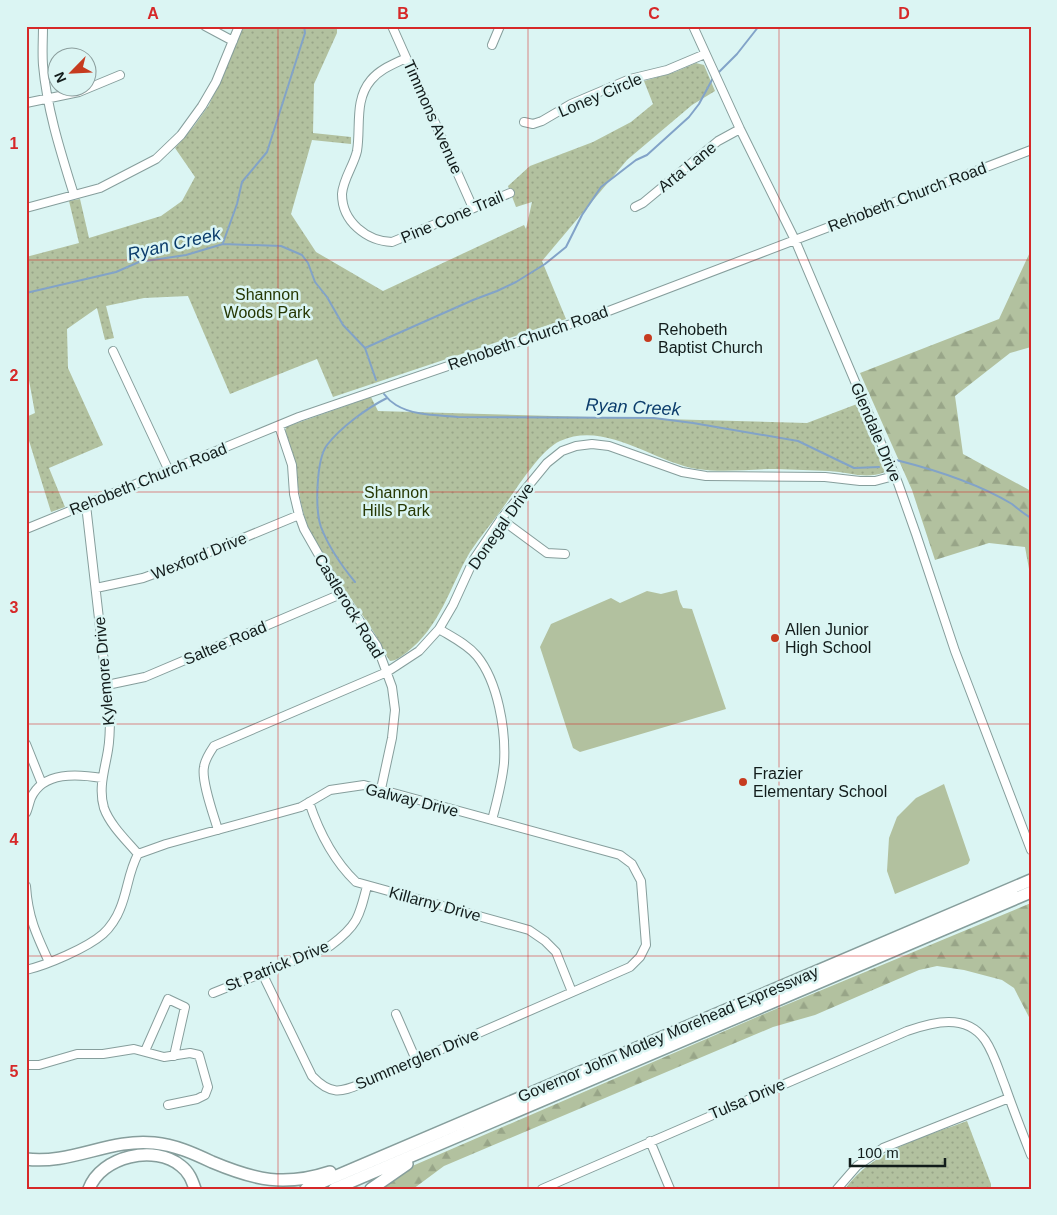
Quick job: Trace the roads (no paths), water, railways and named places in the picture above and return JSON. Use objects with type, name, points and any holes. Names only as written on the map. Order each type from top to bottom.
[{"type":"highway","name":"Governor John Motley Morehead Expressway","points":[[306,1189],[1031,880]]},
{"type":"highway","name":"Governor John Motley Morehead Expressway","points":[[334,1189],[1031,892]]},
{"type":"highway","points":[[26,1159],[51,1159],[125,1143],[153,1142],[182,1148],[247,1176],[286,1181],[320,1175],[398,1149]]},
{"type":"highway","points":[[371,1189],[408,1164],[419,1153]]},
{"type":"highway","points":[[89,1189],[91,1183],[102,1169],[113,1162],[142,1156],[159,1156],[181,1165],[189,1173],[195,1189]]},
{"type":"street","points":[[43,26],[43,65],[48,98],[74,195]]},
{"type":"street","points":[[206,26],[233,41]]},
{"type":"street","points":[[26,208],[100,188],[156,159],[181,135],[202,106],[216,82],[239,26]]},
{"type":"street","name":"Timmons Avenue","points":[[392,26],[473,208]]},
{"type":"street","points":[[492,45],[500,26]]},
{"type":"street","name":"Glendale Drive","points":[[693,26],[740,129],[795,240],[894,476],[916,534],[955,651],[1031,850]]},
{"type":"street","name":"Loney Circle","points":[[524,122],[533,124],[542,121],[570,104],[630,79],[667,70],[705,54]]},
{"type":"street","name":"Pine Cone Trail","points":[[406,58],[380,71],[370,81],[364,95],[359,110],[357,151],[342,193],[344,208],[350,219],[366,236],[380,242],[392,242],[510,193]]},
{"type":"street","points":[[98,84],[120,75]]},
{"type":"street","points":[[26,103],[48,98]]},
{"type":"street","name":"Arta Lane","points":[[635,206],[643,203],[718,141],[740,129]]},
{"type":"street","name":"Rehobeth Church Road","points":[[26,529],[299,417],[608,311],[1031,150]]},
{"type":"street","points":[[113,351],[169,470]]},
{"type":"street","name":"Castlerock Road","points":[[279,426],[292,465],[294,494],[304,530],[341,594],[377,646],[392,687],[395,710],[392,738],[381,790]]},
{"type":"street","name":"Donegal Drive","points":[[218,830],[203,769],[207,756],[214,746],[387,672],[418,651],[439,628],[453,604],[474,559],[501,518],[547,463],[562,451],[576,446],[592,444],[609,446],[682,472],[706,476],[825,476],[875,481],[894,476]]},
{"type":"street","name":"Kylemore Drive","points":[[86,505],[110,715],[108,748],[101,792],[104,808],[112,822],[138,854]]},
{"type":"street","name":"Wexford Drive","points":[[96,588],[143,578],[174,567],[299,515]]},
{"type":"street","points":[[501,518],[547,553],[565,554]]},
{"type":"street","name":"Saltee Road","points":[[107,685],[145,677],[341,594]]},
{"type":"street","points":[[439,628],[464,644],[476,656],[486,670],[496,697],[503,733],[504,762],[500,792],[492,820]]},
{"type":"street","points":[[26,744],[42,784]]},
{"type":"street","points":[[26,814],[31,798],[42,784],[66,775],[87,775],[102,778]]},
{"type":"street","name":"Galway Drive","points":[[138,854],[166,844],[301,806],[330,790],[364,785],[620,855],[632,864],[641,881],[646,945],[640,958],[630,967]]},
{"type":"street","name":"Killarny Drive","points":[[309,802],[325,842],[343,870],[356,882],[529,930],[545,941],[556,952],[572,992]]},
{"type":"street","points":[[26,970],[93,942],[104,933],[120,909],[131,868],[138,854]]},
{"type":"street","points":[[26,886],[27,906],[34,930],[49,962]]},
{"type":"street","name":"St Patrick Drive","points":[[213,992],[330,946],[346,934],[354,925],[360,914],[367,886]]},
{"type":"street","name":"Summerglen Drive","points":[[262,973],[312,1076],[322,1086],[333,1091],[371,1080],[630,967]]},
{"type":"street","points":[[145,1051],[168,999],[185,1007],[174,1056]]},
{"type":"street","points":[[396,1014],[416,1060]]},
{"type":"street","name":"Tulsa Drive","points":[[542,1189],[907,1031],[930,1023],[954,1022],[976,1030],[985,1040],[996,1062],[1009,1098]]},
{"type":"street","points":[[26,1065],[39,1065],[77,1054],[106,1054],[134,1049],[164,1057],[190,1053],[199,1056],[208,1087],[205,1095],[197,1099],[168,1105]]},
{"type":"street","points":[[836,1189],[857,1166],[883,1148],[1009,1098],[1031,1155]]},
{"type":"street","points":[[650,1141],[670,1189]]},
{"type":"street","points":[[562,1180],[566,1189]]},
{"type":"waterway","points":[[223,243],[237,204],[242,182],[267,152],[305,33],[304,26]]},
{"type":"waterway","points":[[718,73],[737,54],[759,26]]},
{"type":"waterway","points":[[365,348],[497,291],[545,264],[566,247],[582,215],[601,187],[636,160],[647,155],[689,117],[699,104],[713,78]]},
{"type":"waterway","name":"Ryan Creek","points":[[26,293],[116,272],[139,262],[186,255],[223,244],[281,246],[302,255],[308,263],[315,282],[327,297],[343,325],[365,348],[376,380]]},
{"type":"waterway","name":"Ryan Creek","points":[[384,394],[392,403],[403,409],[434,415],[458,417],[654,418],[693,423],[798,441],[854,468],[879,467]]},
{"type":"waterway","points":[[355,582],[336,556],[321,527],[317,498],[319,473],[323,452],[339,431],[371,407],[387,398]]},
{"type":"waterway","name":"Ryan Creek","points":[[896,460],[970,483],[999,496],[1031,518]]},
{"type":"place","name":"Rehobeth Baptist Church","points":[[648,338]]},
{"type":"place","name":"Allen Junior High School","points":[[775,638]]},
{"type":"place","name":"Frazier Elementary School","points":[[743,782]]},
{"type":"park label","name":"Shannon Woods Park","points":[[267,303]]},
{"type":"park label","name":"Shannon Hills Park","points":[[396,501]]}]
